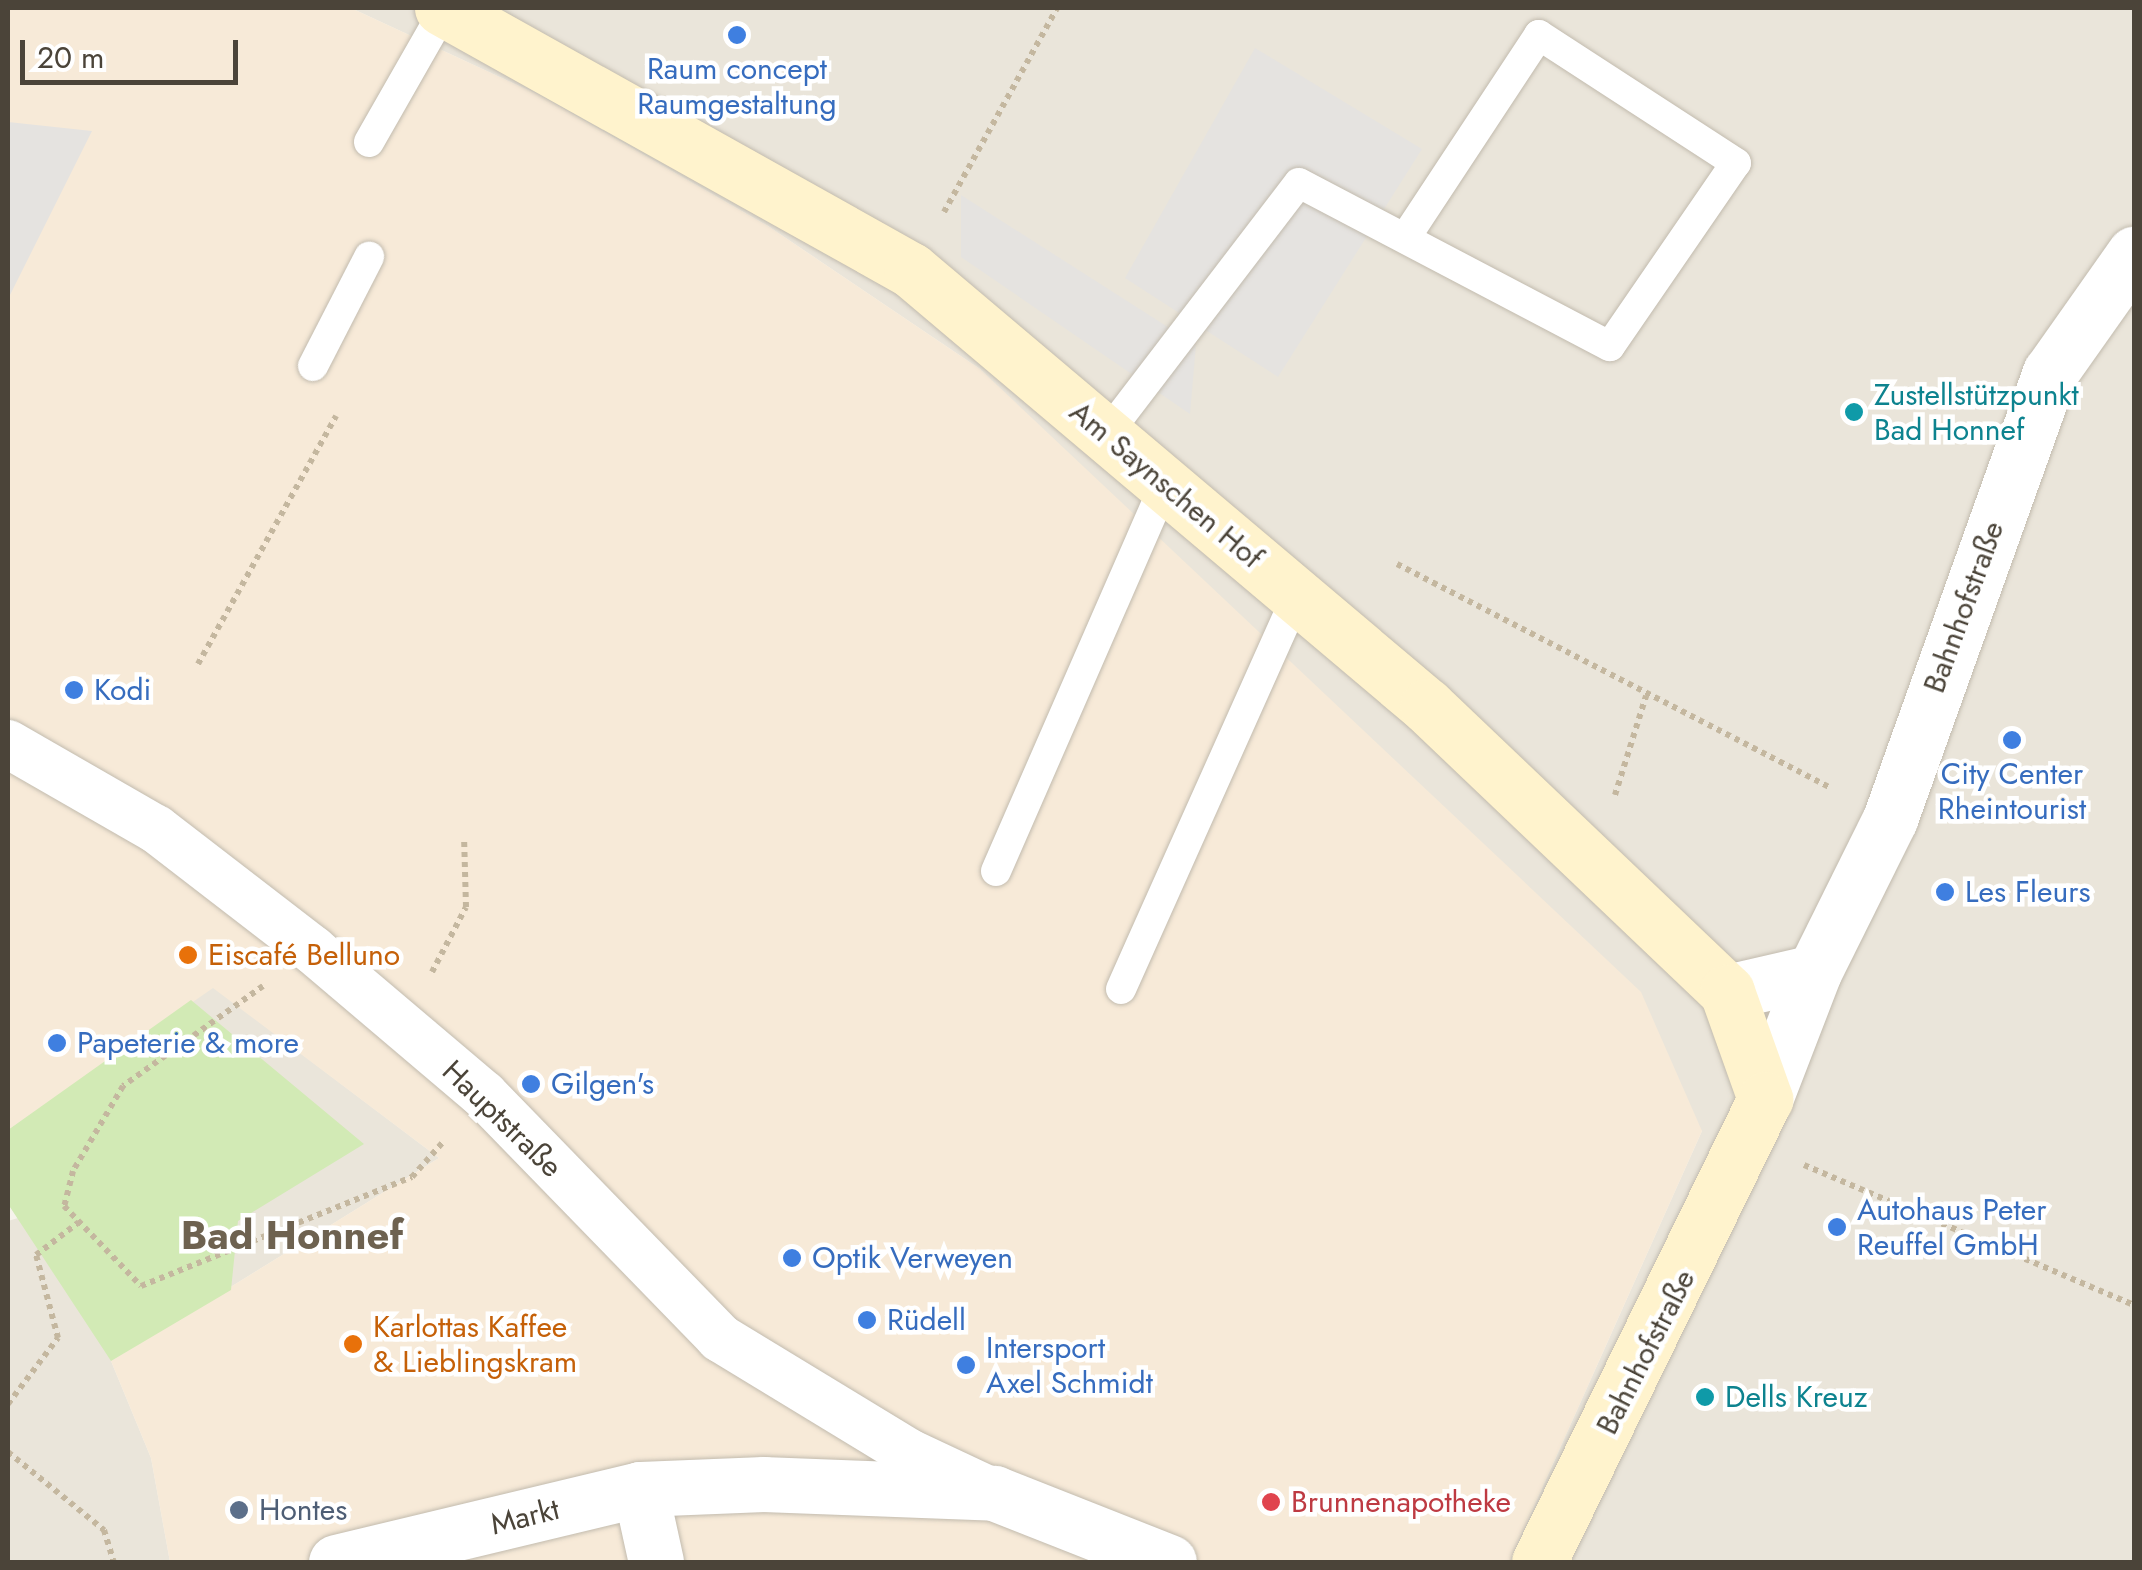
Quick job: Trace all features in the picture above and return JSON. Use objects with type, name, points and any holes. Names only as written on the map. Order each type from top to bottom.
[{"type":"main road","name":"Am Saynschen Hof","points":[[444,8],[911,270],[1298,596],[1593,863],[1726,992],[1756,1120]]},
{"type":"main road","name":"Bahnhofstraße","points":[[1539,1562],[1756,1120]]},
{"type":"street","name":"Bahnhofstraße","points":[[1756,1120],[1814,972],[1890,820],[2050,373],[2134,254]]},
{"type":"street","name":"Hauptstraße","points":[[8,744],[156,829],[313,950],[484,1095],[720,1338],[909,1454],[1168,1562]]},
{"type":"street","points":[[1726,992],[1814,972]]},
{"type":"street","name":"Hauptstraße","points":[[640,1489],[994,1492]]},
{"type":"street","points":[[640,1489],[656,1562]]},
{"type":"street","name":"Markt","points":[[336,1562],[640,1489]]},
{"type":"lane","points":[[368,142],[444,8]]},
{"type":"lane","points":[[1106,434],[1299,183],[1610,346],[1736,163],[1539,35],[1406,238]]},
{"type":"lane","points":[[313,366],[369,257]]},
{"type":"lane","points":[[996,871],[1165,484]]},
{"type":"lane","points":[[1122,989],[1298,596]]},
{"type":"path","points":[[911,270],[1057,8]]},
{"type":"path","points":[[198,664],[338,411],[313,366]]},
{"type":"path","points":[[1396,564],[1890,820]]},
{"type":"path","points":[[1593,863],[1646,696]]},
{"type":"path","points":[[402,1028],[466,907],[464,836]]},
{"type":"path","points":[[313,950],[123,1086],[73,1171],[64,1206],[142,1286],[412,1177]]},
{"type":"path","points":[[1756,1120],[2134,1305]]},
{"type":"path","points":[[8,1404],[58,1338],[36,1255],[79,1222]]},
{"type":"path","points":[[8,1452],[104,1530],[114,1562]]},
{"type":"shaded area","points":[[8,8],[351,8],[541,96],[768,226],[980,369],[1641,992],[1702,1131],[1509,1562],[170,1562],[151,1458],[111,1361],[439,1158],[213,988],[8,1130]]},
{"type":"shaded area","points":[[351,8],[2134,8],[2134,1562],[1509,1562],[1702,1131],[980,369],[768,226],[541,96]]},
{"type":"shaded area","points":[[1255,48],[1422,149],[1278,377],[1125,278]]},
{"type":"shaded area","points":[[8,122],[92,131],[8,299]]},
{"type":"shaded area","points":[[961,195],[1196,345],[1190,414],[961,257]]},
{"type":"shaded area","points":[[213,987],[439,1158],[111,1361],[151,1458],[170,1562],[8,1562],[8,1221],[18,1218],[8,1204],[8,1130]]},
{"type":"green space","points":[[191,1000],[364,1144],[238,1221],[231,1290],[111,1361],[8,1204],[8,1130]]},
{"type":"place","name":"Raum concept Raumgestaltung","points":[[737,35]]},
{"type":"place","name":"Zustellstützpunkt Bad Honnef","points":[[1854,412]]},
{"type":"place","name":"Kodi","points":[[74,690]]},
{"type":"place","name":"City Center Rheintourist","points":[[2012,740]]},
{"type":"place","name":"Les Fleurs","points":[[1945,892]]},
{"type":"place","name":"Eiscafé Belluno","points":[[188,955]]},
{"type":"place","name":"Papeterie & more","points":[[57,1043]]},
{"type":"place","name":"Gilgen's","points":[[531,1084]]},
{"type":"place","name":"Autohaus Peter Reuffel GmbH","points":[[1837,1227]]},
{"type":"place","name":"Optik Verweyen","points":[[792,1258]]},
{"type":"place","name":"Rüdell","points":[[867,1320]]},
{"type":"place","name":"Karlottas Kaffee & Lieblingskram","points":[[353,1344]]},
{"type":"place","name":"Intersport Axel Schmidt","points":[[966,1365]]},
{"type":"place","name":"Dells Kreuz","points":[[1705,1397]]},
{"type":"place","name":"Brunnenapotheke","points":[[1271,1502]]},
{"type":"place","name":"Hontes","points":[[239,1510]]},
{"type":"district","name":"Bad Honnef","points":[[292,1235]]}]
